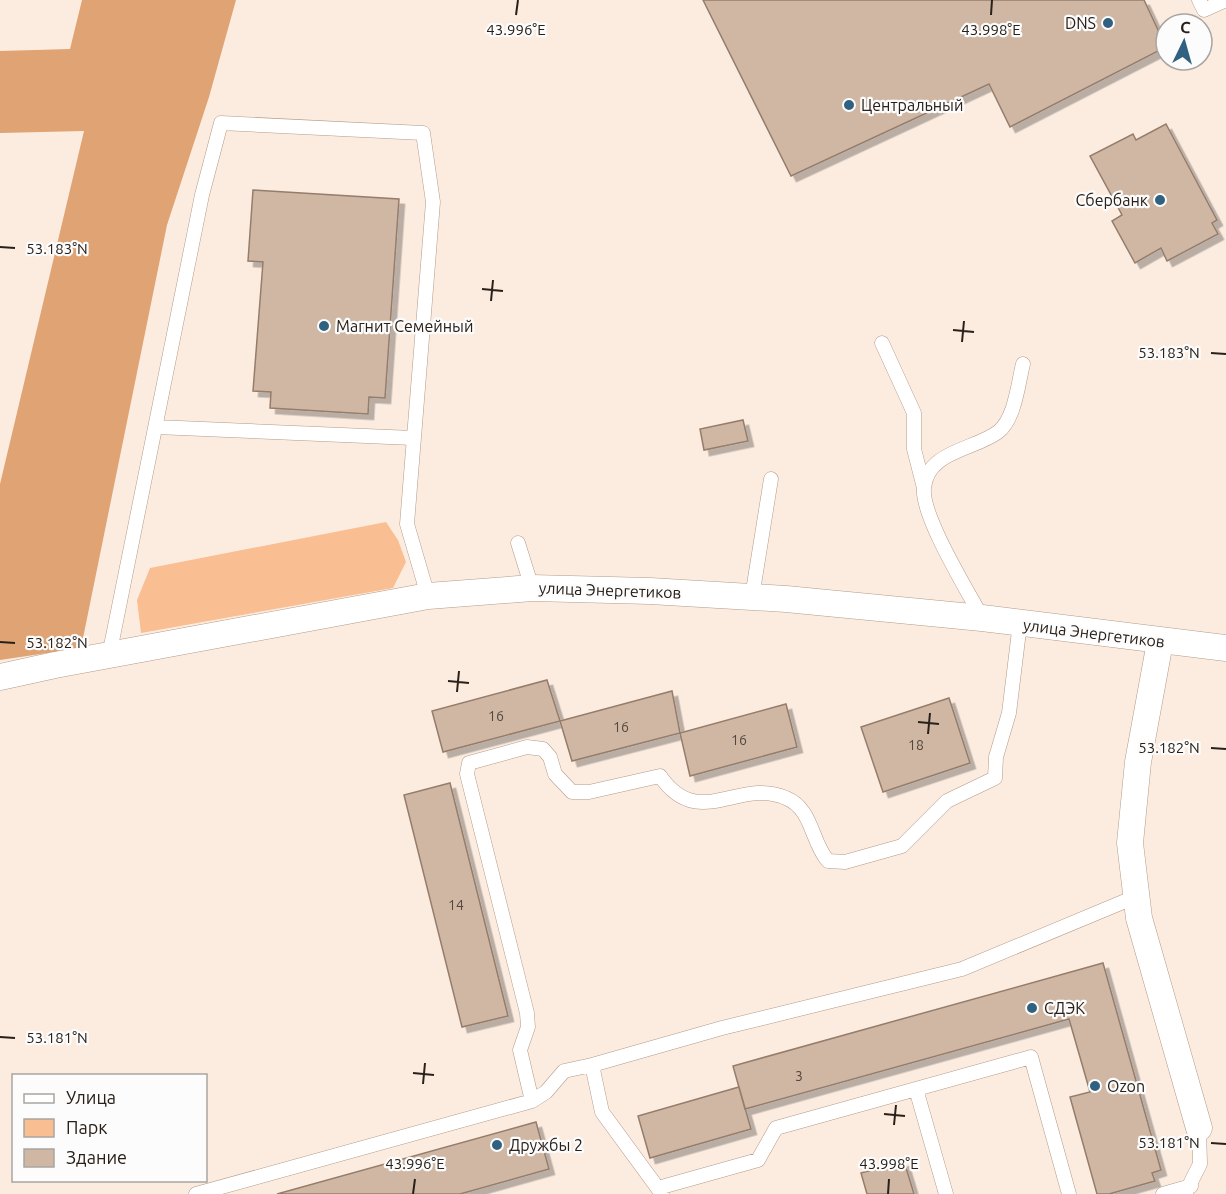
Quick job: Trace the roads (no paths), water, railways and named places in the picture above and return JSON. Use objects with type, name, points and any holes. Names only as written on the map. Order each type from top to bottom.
[{"type":"street","name":"улица Энергетиков","points":[[0,677],[428,596],[532,588],[650,591],[752,597],[981,618],[1160,642],[1226,648]]},
{"type":"street","points":[[1160,642],[1137,773],[1130,843],[1139,918],[1198,1128]]},
{"type":"lane","points":[[1199,0],[1204,10],[1226,0]]},
{"type":"lane","points":[[109,656],[202,195],[221,123],[423,133],[433,202],[407,524],[428,596]]},
{"type":"lane","points":[[882,343],[914,414],[914,449],[929,514],[981,618]]},
{"type":"lane","points":[[924,488],[938,462],[999,432],[1011,409],[1023,364]]},
{"type":"lane","points":[[156,427],[413,438]]},
{"type":"lane","points":[[752,597],[771,479]]},
{"type":"lane","points":[[518,543],[532,588]]},
{"type":"lane","points":[[532,1101],[520,1050],[528,1027],[527,1013],[467,774],[469,763],[527,747],[543,749],[550,757],[555,774],[572,792],[589,792],[660,776],[668,787],[692,802],[706,804],[749,794],[786,798],[800,807],[809,819],[819,851],[828,861],[845,862],[902,846],[947,801],[994,778],[996,757],[1009,713],[1020,623]]},
{"type":"lane","points":[[195,1194],[532,1101],[546,1092],[564,1071],[722,1028],[962,969],[1135,897]]},
{"type":"lane","points":[[592,1065],[602,1112],[660,1191],[758,1160],[776,1128],[1031,1057],[1070,1194]]},
{"type":"lane","points":[[916,1089],[946,1194]]},
{"type":"lane","points":[[1163,1194],[1188,1190],[1200,1164],[1198,1128]]},
{"type":"place","name":"DNS","points":[[1108,23]]},
{"type":"place","name":"Центральный","points":[[849,105]]},
{"type":"place","name":"Сбербанк","points":[[1160,200]]},
{"type":"place","name":"Магнит Семейный","points":[[324,326]]},
{"type":"place","name":"СДЭК","points":[[1032,1008]]},
{"type":"place","name":"Ozon","points":[[1095,1086]]},
{"type":"place","name":"Дружбы 2","points":[[497,1145]]}]
